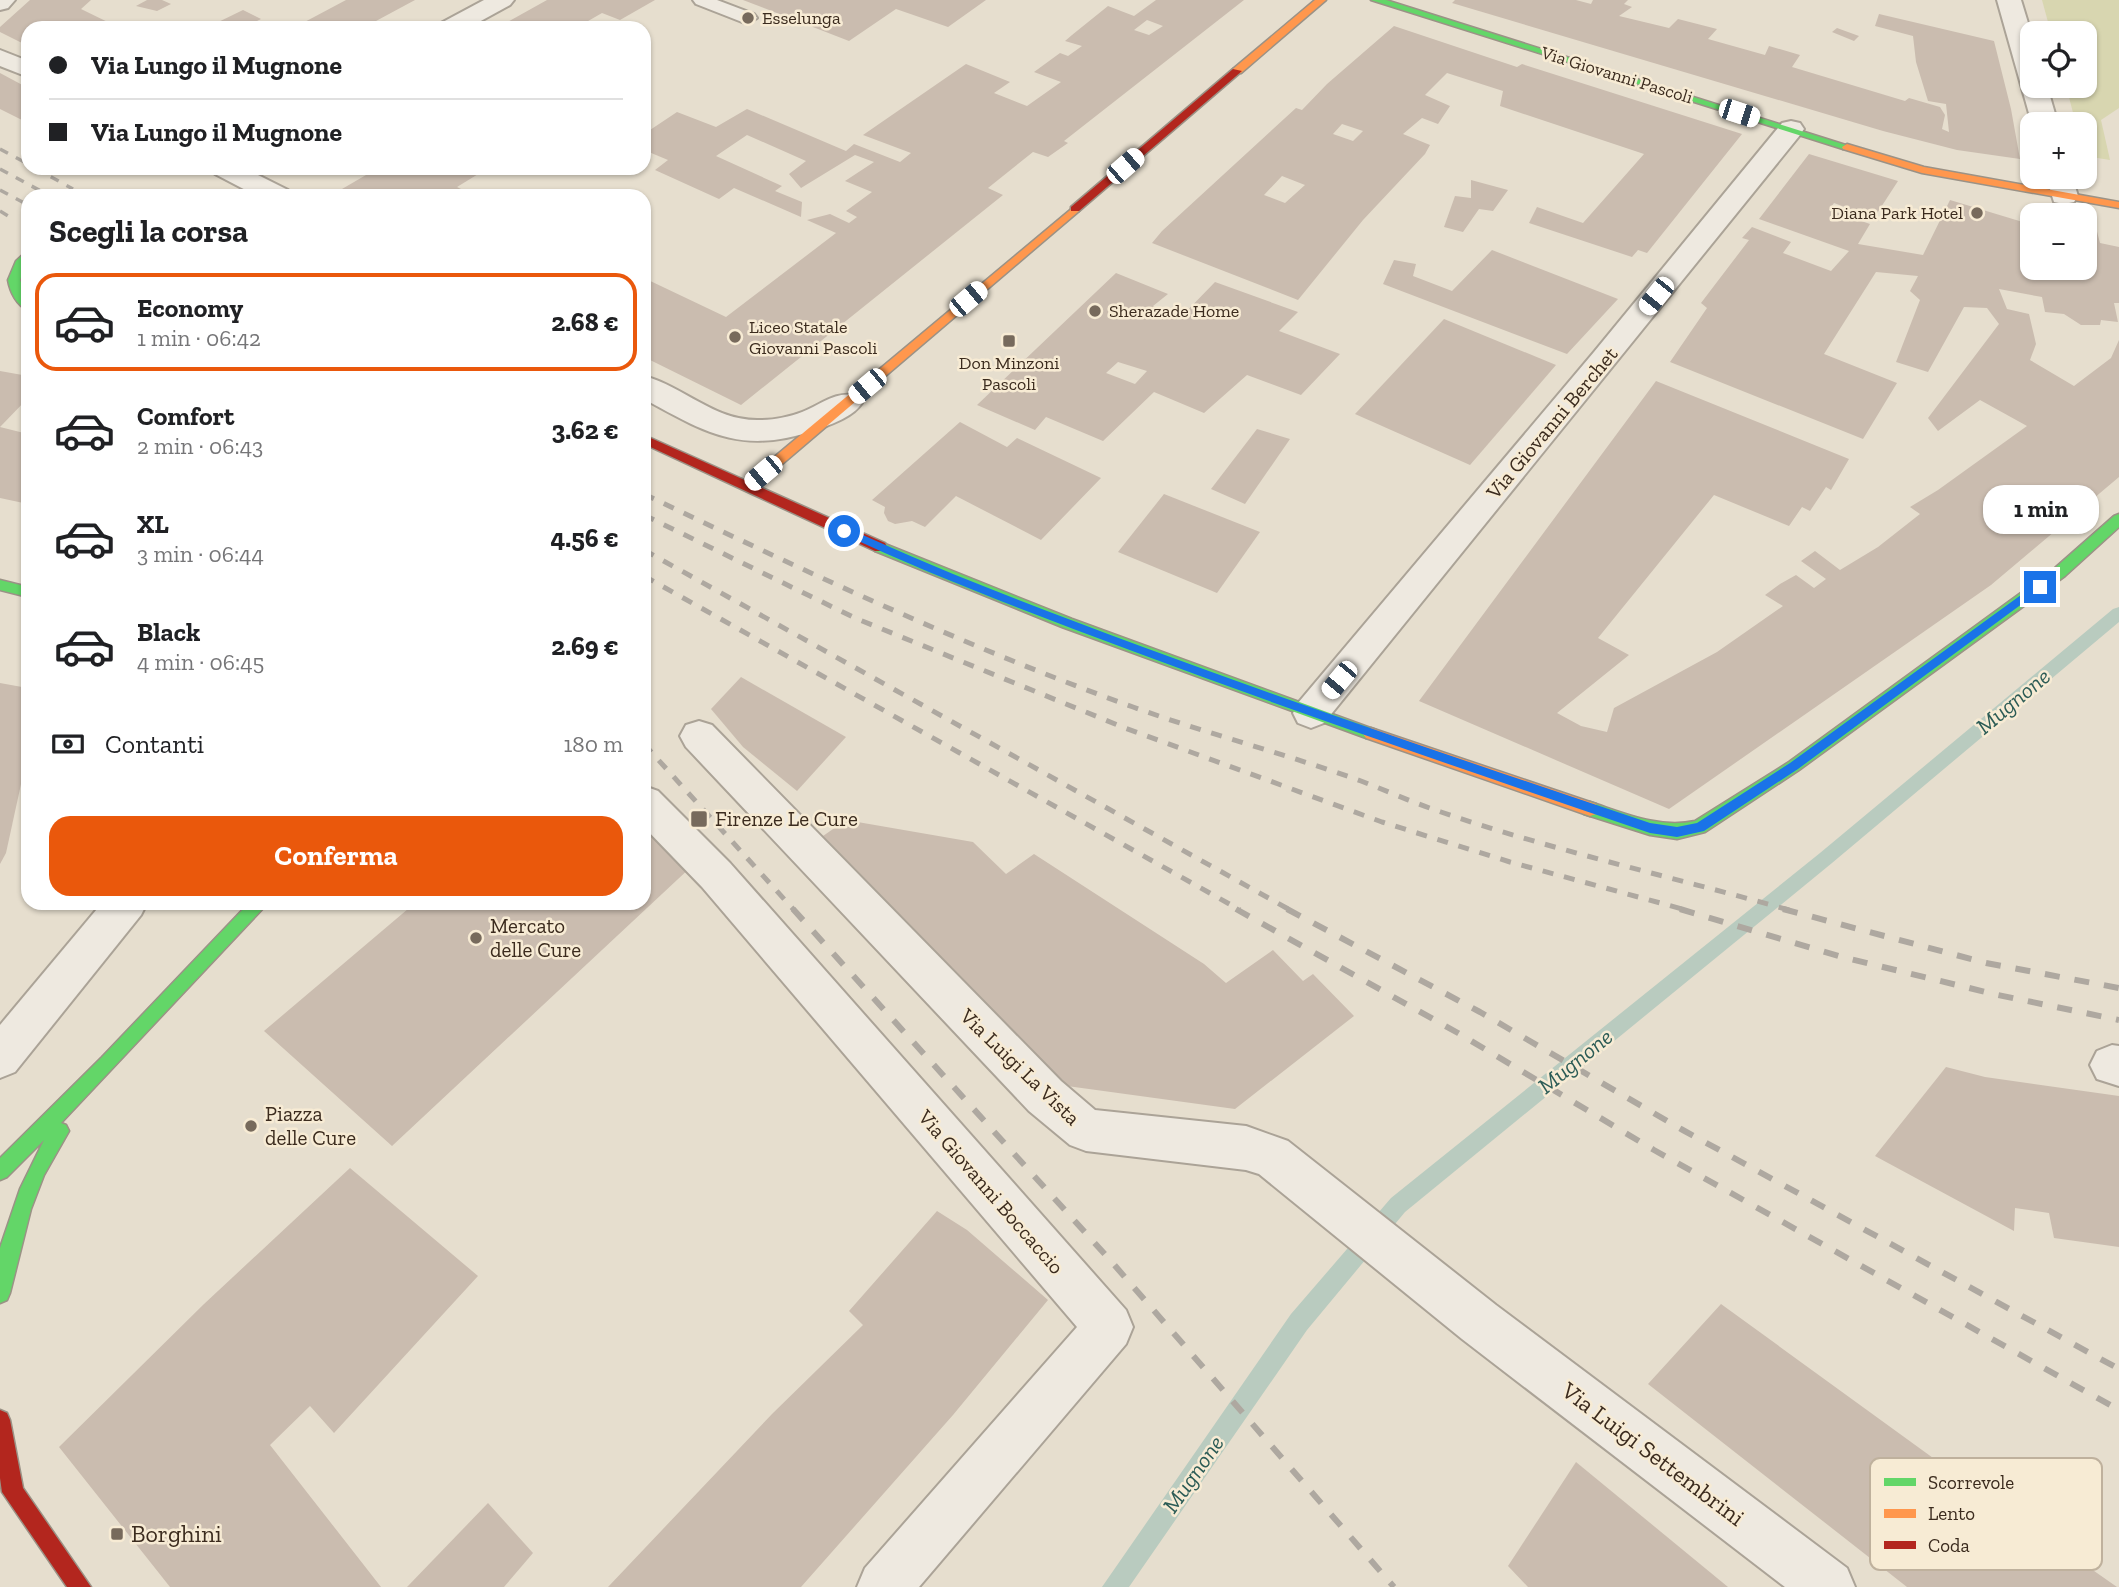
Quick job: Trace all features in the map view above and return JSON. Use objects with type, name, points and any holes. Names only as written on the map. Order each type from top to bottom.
[{"type":"main road","points":[[748,486],[1321,0]]},
{"type":"main road","name":"Via Giovanni Pascoli","points":[[1376,0],[1944,176],[2020,182]]},
{"type":"main road","name":"Via Giovanni Pascoli","points":[[2071,189],[2119,205]]},
{"type":"main road","points":[[21,263],[13,274],[12,288],[21,300]]},
{"type":"main road","points":[[651,442],[895,554],[1080,628],[1311,713],[1650,828],[1677,832],[1699,827],[1794,766],[2060,572],[2119,519]]},
{"type":"main road","points":[[0,586],[21,590]]},
{"type":"main road","points":[[0,1171],[108,1063],[253,910]]},
{"type":"main road","points":[[0,1293],[15,1222],[36,1170],[53,1140],[108,1063]]},
{"type":"main road","points":[[0,1420],[6,1486],[79,1587]]},
{"type":"street","points":[[463,21],[502,0]]},
{"type":"street","points":[[2009,0],[2020,38]]},
{"type":"street","points":[[0,57],[21,67]]},
{"type":"street","name":"Via Giovanni Berchet","points":[[1311,713],[1791,130]]},
{"type":"street","points":[[238,175],[264,189]]},
{"type":"street","points":[[651,390],[707,420],[737,429],[770,430],[791,427],[826,416],[846,403]]},
{"type":"street","name":"Via Luigi La Vista","points":[[699,736],[1045,1096],[1086,1130],[1246,1148],[1272,1156],[1479,1322]]},
{"type":"street","name":"Via Giovanni Boccaccio","points":[[651,809],[716,875],[1109,1327],[884,1587]]},
{"type":"street","points":[[0,1059],[121,910]]},
{"type":"street","name":"Via Luigi Settembrini","points":[[1479,1322],[1828,1587]]},
{"type":"lane","points":[[702,0],[748,18]]},
{"type":"shaded area","points":[[2042,0],[2119,0],[2119,108],[2101,120],[2110,160],[2097,158],[2097,112],[2073,112],[2069,98],[2097,98],[2097,21],[2048,21]]},
{"type":"building","points":[[30,0],[91,0],[81,9],[106,21],[21,21],[21,42],[0,32],[0,27]]},
{"type":"building","points":[[147,0],[162,0],[171,4],[157,11],[136,6]]},
{"type":"building","points":[[346,0],[415,0],[376,21],[307,21]]},
{"type":"building","points":[[547,0],[655,0],[620,20],[602,13],[588,21],[510,21]]},
{"type":"building","points":[[743,0],[986,0],[948,27],[896,9],[849,41]]},
{"type":"building","points":[[1156,0],[1244,0],[1064,141],[1068,143],[1048,157],[1033,152],[988,188],[1003,195],[741,405],[651,360],[651,281],[726,317],[836,233],[807,220],[830,214],[849,223],[857,217],[846,211],[872,192],[845,181],[874,162],[855,155],[801,188],[789,174],[806,161],[747,135],[716,156],[782,186],[775,191],[802,202],[801,217],[734,188],[719,199],[655,170],[668,160],[651,153],[651,129],[677,112],[716,127],[747,109],[846,151],[854,144],[900,162],[911,153],[863,135],[966,64],[1010,82],[994,93],[1027,106],[1061,82],[1034,72],[1060,53],[1068,56],[1082,46],[1065,41],[1108,6],[1134,16]],"holes":[[[1147,20],[1163,26],[1149,35],[1134,30]]]},
{"type":"building","points":[[1455,0],[1576,0],[1591,4],[1593,0],[1628,0],[1624,4],[1632,7],[1619,16],[1669,28],[1678,19],[1717,29],[1708,39],[1765,55],[1769,46],[1800,55],[1792,67],[1905,101],[1909,98],[1940,107],[1945,115],[1942,129],[1949,132],[1946,104],[1928,101],[1916,62],[1913,36],[1875,26],[1879,14],[1994,41],[2020,159],[1957,150],[1883,131],[1452,3]]},
{"type":"building","points":[[243,10],[261,19],[257,21],[220,21]]},
{"type":"building","points":[[1394,26],[1517,67],[1522,64],[1742,134],[1647,253],[1638,250],[1632,257],[1529,223],[1537,207],[1583,223],[1644,154],[1500,106],[1503,91],[1447,73],[1425,95],[1450,106],[1438,124],[1422,118],[1403,134],[1430,145],[1425,154],[1363,220],[1298,300],[1152,243],[1296,108],[1302,110],[1327,84]],"holes":[[[1342,124],[1363,131],[1353,141],[1333,134]],[[1282,176],[1305,185],[1285,203],[1264,195]]]},
{"type":"building","points":[[1837,28],[1859,36],[1854,41],[1832,32]]},
{"type":"building","points":[[0,73],[21,84],[21,120],[0,109]]},
{"type":"building","points":[[1809,154],[1898,181],[1874,218],[1834,203],[1829,210],[1870,224],[1858,244],[1923,255],[1950,200],[2020,221],[2020,280],[2097,280],[2097,232],[2100,243],[2119,247],[2119,303],[2114,303],[2118,322],[2101,320],[2100,325],[2081,325],[2064,314],[2045,312],[2042,297],[1999,289],[2007,309],[2029,314],[2036,344],[2030,360],[2074,386],[2111,358],[2119,340],[2119,477],[1991,585],[1669,809],[1419,701],[1656,381],[1849,459],[1831,490],[1826,487],[1810,511],[1802,507],[1789,526],[1714,495],[1598,638],[1629,655],[1557,713],[1581,726],[1607,732],[1614,708],[1717,652],[1783,606],[1765,595],[1780,584],[1796,575],[1814,588],[1826,579],[1801,561],[1815,551],[1840,570],[1878,547],[1920,514],[1910,507],[2027,426],[1980,400],[1938,431],[1928,418],[1999,324],[1987,308],[1964,307],[1928,372],[1896,362],[1920,300],[1910,291],[1918,276],[1876,272],[1824,354],[1897,383],[1863,439],[1670,362],[1707,308],[1701,303],[1749,240],[1742,238],[1752,227],[1791,242],[1783,253],[1831,271],[1849,251],[1759,219]]},
{"type":"building","points":[[366,175],[477,175],[457,187],[461,189],[342,189]]},
{"type":"building","points":[[1471,180],[1508,190],[1493,211],[1479,209],[1463,232],[1444,227],[1455,196],[1471,198]]},
{"type":"building","points":[[1492,250],[1618,299],[1567,354],[1383,284],[1394,260],[1416,264],[1413,276],[1452,291]]},
{"type":"building","points":[[1116,273],[1168,294],[1153,306],[1180,318],[1215,282],[1298,312],[1279,331],[1340,354],[1301,395],[1247,375],[1204,413],[1154,392],[1103,441],[1046,417],[1035,430],[977,405]],"holes":[[[1118,362],[1147,371],[1135,384],[1106,373]]]},
{"type":"building","points":[[1444,319],[1556,365],[1470,465],[1355,414]]},
{"type":"building","points":[[0,371],[21,375],[21,405],[0,427]]},
{"type":"building","points":[[960,422],[1007,447],[1017,438],[1101,478],[1041,540],[956,496],[925,527],[912,521],[895,524],[888,521],[884,513],[885,507],[872,500]]},
{"type":"building","points":[[0,427],[21,432],[21,502],[0,498]]},
{"type":"building","points":[[1257,429],[1290,439],[1245,504],[1211,489]]},
{"type":"building","points":[[1164,494],[1260,532],[1217,593],[1118,552]]},
{"type":"building","points":[[741,677],[846,737],[797,791],[743,747],[711,709]]},
{"type":"building","points":[[0,683],[21,687],[21,784],[6,853],[0,864]]},
{"type":"building","points":[[846,820],[973,842],[1006,874],[1034,854],[1204,964],[1226,983],[1273,950],[1303,981],[1313,974],[1354,1016],[1235,1109],[1067,1086],[823,836]]},
{"type":"building","points":[[651,836],[692,866],[651,904]]},
{"type":"building","points":[[407,910],[645,910],[392,1146],[264,1031]]},
{"type":"building","points":[[1946,1067],[1985,1077],[2119,1096],[2119,1247],[2054,1238],[2049,1213],[2015,1208],[2014,1231],[1875,1156]]},
{"type":"building","points":[[350,1168],[478,1276],[334,1433],[310,1406],[270,1445],[381,1587],[170,1587],[59,1447],[204,1304]]},
{"type":"building","points":[[937,1211],[967,1230],[1048,1300],[953,1415],[801,1587],[608,1587],[772,1414],[863,1325],[849,1311]]},
{"type":"building","points":[[1721,1304],[1933,1458],[1870,1458],[1870,1558],[1648,1384]]},
{"type":"building","points":[[1576,1462],[1728,1587],[1528,1587],[1508,1566]]},
{"type":"building","points":[[488,1503],[533,1553],[504,1587],[407,1587]]},
{"type":"building","points":[[1885,1570],[2093,1570],[2117,1587],[1907,1587]]},
{"type":"waterway","name":"Mugnone","points":[[1114,1587],[1299,1322],[1398,1205],[1826,858],[2119,613]]},
{"type":"railway","points":[[0,149],[21,160]]},
{"type":"railway","points":[[0,169],[37,189]]},
{"type":"railway","points":[[48,175],[73,189]]},
{"type":"railway","points":[[0,190],[21,201]]},
{"type":"railway","points":[[0,211],[15,220]]},
{"type":"railway","points":[[651,497],[947,634],[1133,707],[1333,771],[1484,826],[1789,910]]},
{"type":"railway","points":[[651,518],[855,618],[1125,728],[1382,822],[1510,862],[1686,910]]},
{"type":"railway","points":[[651,554],[1290,910]]},
{"type":"railway","points":[[651,580],[1240,910]]},
{"type":"railway","points":[[651,752],[794,910]]},
{"type":"railway","points":[[793,909],[1110,1260],[1394,1587]]},
{"type":"railway","points":[[1236,909],[1458,1033],[1654,1150],[2119,1410]]},
{"type":"railway","points":[[1287,909],[1480,1012],[1681,1129],[2119,1369]]},
{"type":"railway","points":[[1680,909],[1842,957],[1998,995],[2119,1020]]},
{"type":"railway","points":[[1783,909],[1986,963],[2119,988]]},
{"type":"traffic: fast","points":[[1376,0],[1847,147]]},
{"type":"traffic: fast","points":[[21,262],[14,280],[21,298]]},
{"type":"traffic: fast","points":[[1590,809],[1650,828],[1677,832],[1699,827],[1794,766],[2060,572],[2119,519]]},
{"type":"traffic: fast","points":[[880,547],[1067,623],[1371,734]]},
{"type":"traffic: fast","points":[[0,585],[21,590]]},
{"type":"traffic: fast","points":[[0,1171],[108,1063],[253,910]]},
{"type":"traffic: fast","points":[[0,1293],[21,1209],[38,1169],[60,1131]]},
{"type":"traffic: slow","points":[[1237,71],[1321,0]]},
{"type":"traffic: slow","points":[[1847,147],[1922,170],[2119,205]]},
{"type":"traffic: slow","points":[[748,486],[1075,209]]},
{"type":"traffic: slow","points":[[1371,734],[1590,809]]},
{"type":"traffic: jam","points":[[1075,209],[1237,71]]},
{"type":"traffic: jam","points":[[651,442],[880,547]]},
{"type":"traffic: jam","points":[[0,1420],[13,1492],[80,1587]]},
{"type":"place","name":"Esselunga","points":[[748,18]]},
{"type":"place","name":"Diana Park Hotel","points":[[1977,213]]},
{"type":"place","name":"Sherazade Home","points":[[1095,311]]},
{"type":"place","name":"Liceo Statale Giovanni Pascoli","points":[[735,337]]},
{"type":"place","name":"Don Minzoni Pascoli","points":[[1009,341]]},
{"type":"place","name":"Firenze Le Cure","points":[[699,819]]},
{"type":"place","name":"Mercato delle Cure","points":[[476,938]]},
{"type":"place","name":"Piazza delle Cure","points":[[251,1126]]},
{"type":"place","name":"Borghini","points":[[117,1534]]},
{"type":"route","points":[[844,531],[1068,623],[1311,713],[1650,828],[1677,832],[1699,827],[1794,766],[2040,587]]}]
